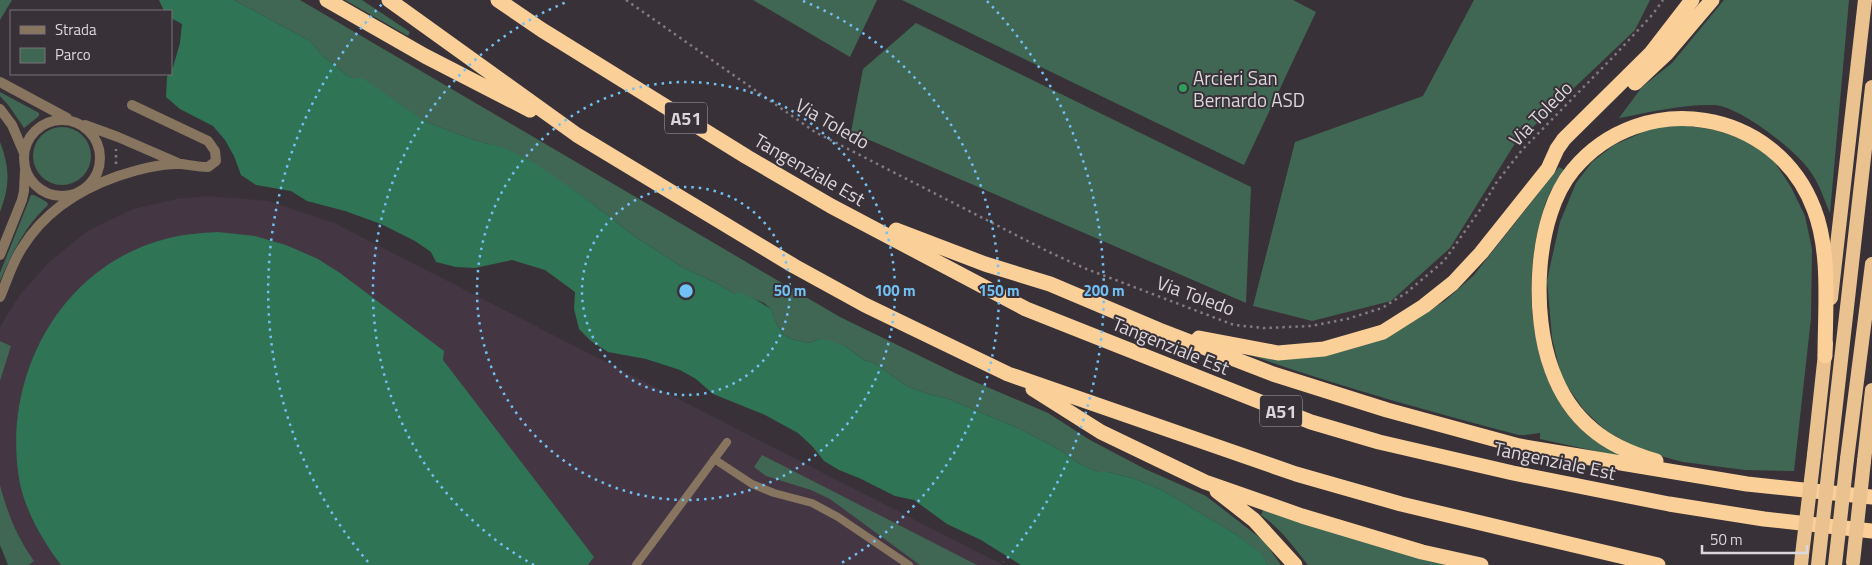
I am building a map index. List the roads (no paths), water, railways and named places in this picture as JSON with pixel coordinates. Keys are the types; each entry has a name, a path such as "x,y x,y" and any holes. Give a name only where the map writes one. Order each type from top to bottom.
{"highway":[{"path":"327,0 425,56 577,135 803,271 864,305 1008,374 1101,432 1206,482 1302,516 1422,552 1481,565"},
{"path":"389,0 577,135"},
{"name":"Tangenziale Est","path":"498,0 542,30 747,157 831,206 1026,308 1311,422 1379,442 1503,471 1649,500 1764,519 1872,532"},
{"path":"1548,169 1564,139 1651,52 1692,0"},
{"path":"1159,330 1278,353 1324,349 1383,332 1424,306 1453,283 1481,253 1548,169 1581,133 1667,53 1712,0"},
{"path":"1849,142 1850,68 1857,0"},
{"path":"1801,565 1865,0"},
{"path":"1818,565 1872,86"},
{"path":"1747,484 1662,463 1619,447 1591,429 1569,404 1558,386 1551,370 1544,340 1540,298 1541,271 1544,240 1552,206 1573,171 1604,142 1621,132 1638,125 1664,119 1698,118 1720,123 1737,129 1769,148 1785,162 1803,185 1815,211 1821,231 1825,276 1825,356"},
{"path":"831,206 985,264 1050,284 1159,330 1273,374 1387,410 1519,446 1747,484 1872,497"},
{"path":"1835,565 1872,264"},
{"path":"1008,374 1296,474 1400,504 1658,565"},
{"path":"1852,565 1872,390"},
{"path":"1206,482 1254,520 1295,565"}],"street":[{"path":"0,82 78,123 118,137 182,164"},
{"path":"0,109 16,133 30,178 45,191 64,196 130,172 182,164 208,167 216,162 215,151 208,141 132,106"},
{"path":"0,254 24,191 28,142 38,128 50,122 59,120 78,123 92,134 98,143 100,153 97,173 90,183 54,210 34,230 21,249 0,297"}],"lane":[{"path":"636,565 727,442"},
{"path":"714,459 752,484 774,494 812,503 832,514 909,565"}],"place":[{"name":"Arcieri San Bernardo ASD","path":"1183,88"}]}
